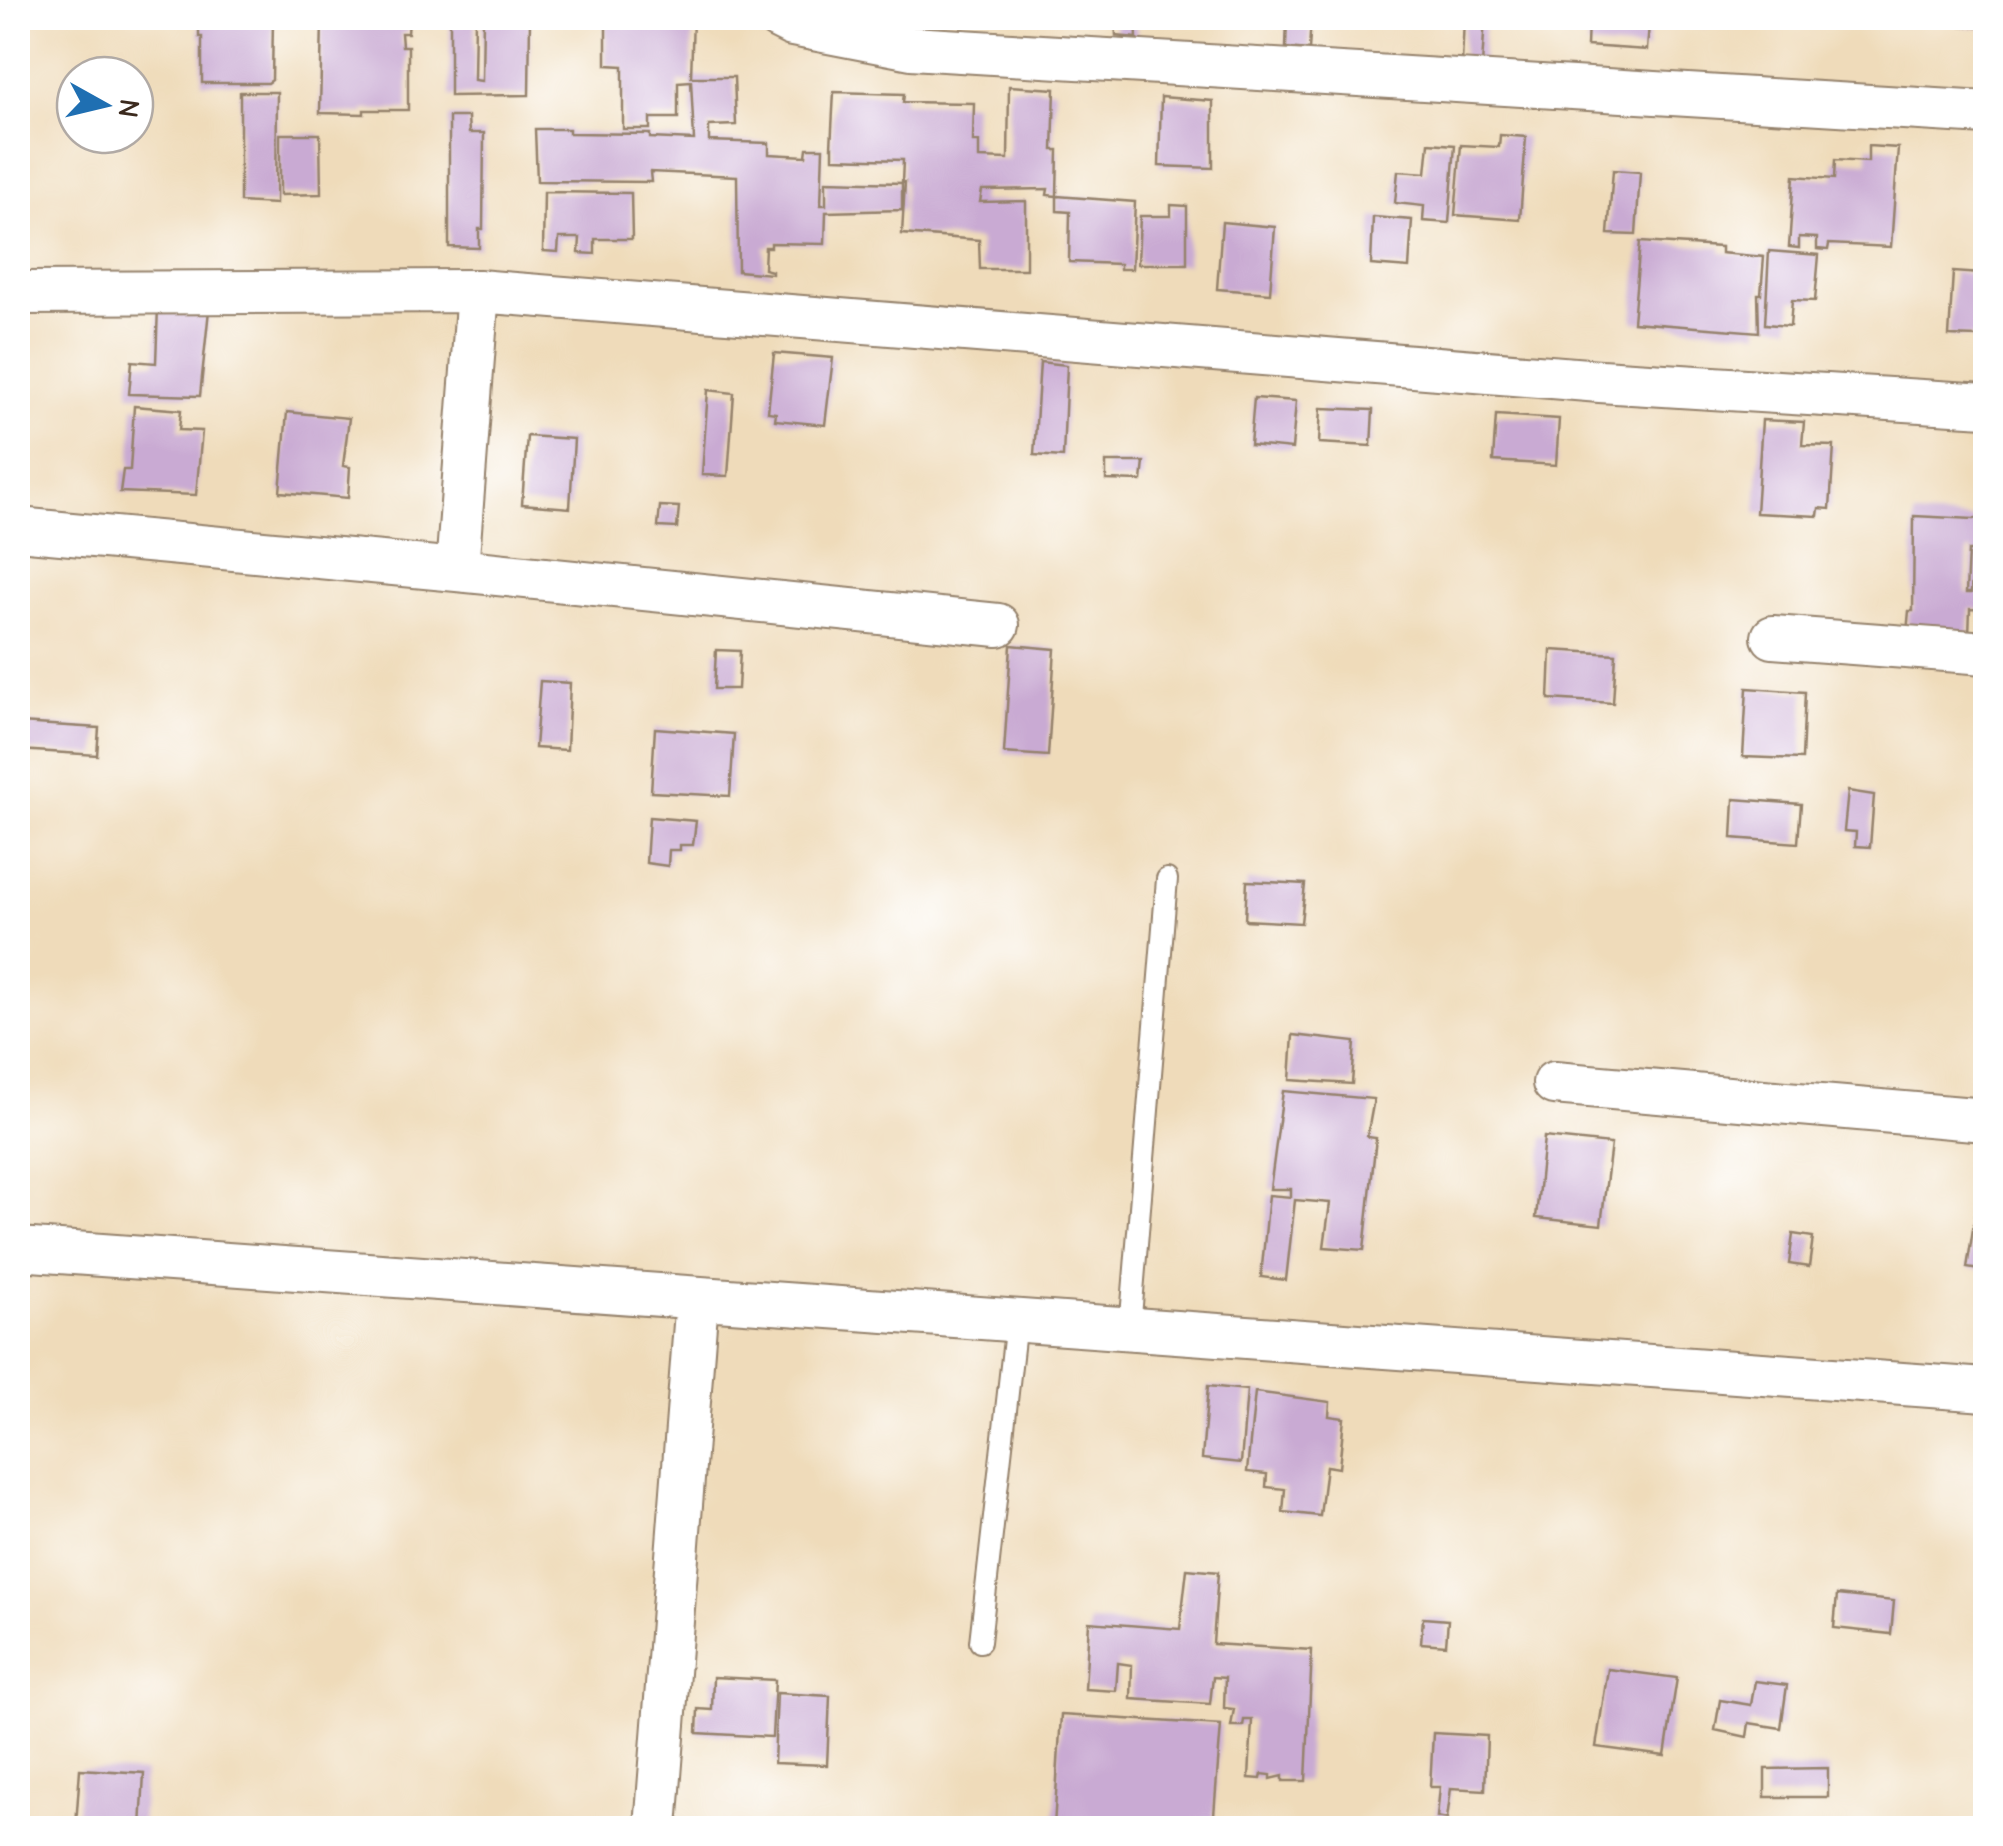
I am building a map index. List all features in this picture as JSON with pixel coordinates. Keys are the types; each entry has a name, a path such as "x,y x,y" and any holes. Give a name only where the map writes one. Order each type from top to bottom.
{"street":[{"path":"778,18 792,25 912,48 1986,113"},
{"path":"457,570 478,290"},
{"path":"18,293 478,290 1600,381 1986,405"},
{"path":"18,530 998,625"},
{"path":"1773,638 1986,653"},
{"path":"1554,1084 1986,1120"},
{"path":"18,1249 1986,1390"},
{"path":"656,1828 697,1298"}],"lane":[{"path":"1130,1329 1167,879"},
{"path":"980,1642 1016,1321"}],"building":[{"path":"199,18 273,18 272,80 202,83"},
{"path":"391,18 409,18 408,33 401,33 402,46 408,46 408,110 320,113 322,19 365,19 365,25 391,25"},
{"path":"450,18 475,18 474,80 482,81 483,18 530,18 529,95 450,96"},
{"path":"606,18 693,18 691,77 734,77 736,125 709,126 709,141 769,143 769,154 806,156 807,148 823,148 821,205 826,205 826,181 902,183 902,210 826,212 825,244 771,243 771,247 765,247 764,269 772,274 738,271 737,176 650,172 651,182 537,181 535,129 694,140 691,81 678,82 678,118 650,118 650,129 623,129 623,66 606,65"},
{"path":"1115,18 1136,18 1137,38 1116,36"},
{"path":"1287,18 1311,18 1309,50 1286,48"},
{"path":"1464,18 1485,18 1482,65 1462,63"},
{"path":"1633,18 1708,18 1707,27 1649,24 1647,50 1587,46 1588,21 1632,24"},
{"path":"1963,18 1986,18 1986,28 1962,26"},
{"path":"1009,86 1055,89 1053,150 1058,150 1057,196 1047,195 1048,189 982,190 980,202 1026,201 1026,269 980,269 979,240 902,234 903,160 833,158 834,92 904,94 903,102 974,103 973,142 979,142 979,158 1008,159"},
{"path":"240,92 277,92 276,204 240,202"},
{"path":"1161,97 1213,101 1213,168 1159,166"},
{"path":"449,117 468,117 469,133 484,133 483,229 479,229 479,248 449,247"},
{"path":"280,134 320,134 321,194 280,195"},
{"path":"1500,135 1526,137 1520,220 1455,215 1461,145 1499,147"},
{"path":"1429,143 1455,145 1449,223 1423,221 1424,206 1395,203 1398,171 1426,173"},
{"path":"1868,146 1898,148 1891,247 1829,244 1828,250 1817,249 1817,238 1799,237 1799,248 1789,247 1794,176 1834,179 1835,160 1868,162"},
{"path":"1613,170 1640,172 1636,235 1608,234"},
{"path":"544,192 631,193 632,239 595,239 595,254 579,253 580,238 559,238 558,252 543,251"},
{"path":"1057,196 1135,202 1132,269 1120,269 1120,264 1069,262 1070,212 1057,211"},
{"path":"1171,205 1187,206 1187,264 1138,264 1140,216 1171,216"},
{"path":"1373,217 1412,220 1409,268 1371,265"},
{"path":"1222,222 1275,227 1270,293 1217,289"},
{"path":"1640,242 1721,247 1721,253 1764,257 1758,294 1759,332 1633,322"},
{"path":"1769,251 1819,255 1815,301 1792,300 1790,326 1765,324"},
{"path":"1953,272 1981,274 1977,337 1949,336"},
{"path":"158,306 209,310 200,396 129,394 132,361 156,363"},
{"path":"774,353 833,358 825,425 775,420 776,413 768,412"},
{"path":"1040,362 1067,365 1063,457 1034,455"},
{"path":"708,390 734,393 728,476 702,475"},
{"path":"1254,398 1296,401 1292,449 1250,445"},
{"path":"134,406 181,410 179,430 202,431 196,495 120,492 123,470 130,470"},
{"path":"1321,408 1373,410 1371,446 1319,443"},
{"path":"287,412 349,418 343,466 350,467 348,498 280,492"},
{"path":"1496,415 1559,419 1556,465 1493,461"},
{"path":"1762,420 1804,422 1802,445 1834,446 1830,509 1819,508 1818,516 1756,513"},
{"path":"527,436 574,439 570,508 522,504"},
{"path":"1106,462 1144,462 1142,481 1106,480"},
{"path":"660,506 679,507 677,528 658,527"},
{"path":"1914,516 1986,516 1986,610 1970,609 1969,635 1907,632 1909,611 1913,611","holes":["1968,551 1973,551 1971,593 1966,593"]},
{"path":"1011,645 1055,649 1048,756 1004,753"},
{"path":"716,650 740,651 738,689 714,689"},
{"path":"1551,650 1616,654 1613,703 1549,699"},
{"path":"540,681 570,683 567,750 535,748"},
{"path":"1747,688 1805,692 1802,759 1743,757"},
{"path":"20,723 99,728 97,755 19,750"},
{"path":"655,728 734,734 730,796 651,792"},
{"path":"1848,791 1874,795 1870,847 1855,846 1856,832 1844,831"},
{"path":"1734,799 1801,804 1798,843 1732,838"},
{"path":"649,817 696,821 693,845 669,850 668,866 646,863"},
{"path":"1247,881 1305,884 1301,923 1245,920"},
{"path":"1293,1035 1355,1042 1352,1084 1290,1080"},
{"path":"1283,1091 1374,1099 1367,1137 1376,1138 1364,1250 1324,1247 1330,1203 1295,1200 1286,1280 1261,1277 1269,1195 1291,1197 1291,1189 1270,1189"},
{"path":"1544,1137 1611,1144 1601,1225 1536,1218"},
{"path":"1986,1164 1986,1271 1967,1268"},
{"path":"1793,1234 1813,1237 1809,1267 1789,1264"},
{"path":"1208,1386 1247,1390 1241,1463 1202,1459"},
{"path":"1255,1392 1330,1402 1329,1416 1344,1418 1339,1468 1326,1466 1320,1516 1283,1512 1285,1489 1266,1487 1267,1474 1247,1472"},
{"path":"1187,1569 1218,1572 1213,1644 1312,1650 1306,1781 1283,1781 1283,1776 1271,1779 1271,1775 1262,1774 1261,1779 1249,1778 1252,1720 1244,1720 1243,1726 1231,1726 1234,1709 1224,1708 1225,1678 1213,1677 1210,1704 1131,1699 1132,1665 1118,1663 1116,1691 1085,1689 1089,1622 1180,1629"},
{"path":"1837,1595 1894,1601 1891,1634 1834,1628"},
{"path":"1423,1618 1448,1620 1446,1645 1421,1643"},
{"path":"1608,1669 1677,1678 1665,1756 1596,1747"},
{"path":"713,1677 775,1680 772,1737 697,1733 698,1709 712,1710"},
{"path":"1755,1681 1787,1685 1781,1728 1749,1723 1747,1737 1715,1730 1720,1700 1751,1705"},
{"path":"777,1693 830,1696 827,1765 774,1763"},
{"path":"1061,1715 1221,1725 1213,1828 1054,1827"},
{"path":"1433,1733 1487,1736 1485,1790 1451,1788 1447,1819 1437,1817 1440,1787 1430,1787"},
{"path":"1828,1768 1828,1797 1765,1797 1765,1769"},
{"path":"80,1769 144,1773 141,1828 76,1825"}]}
